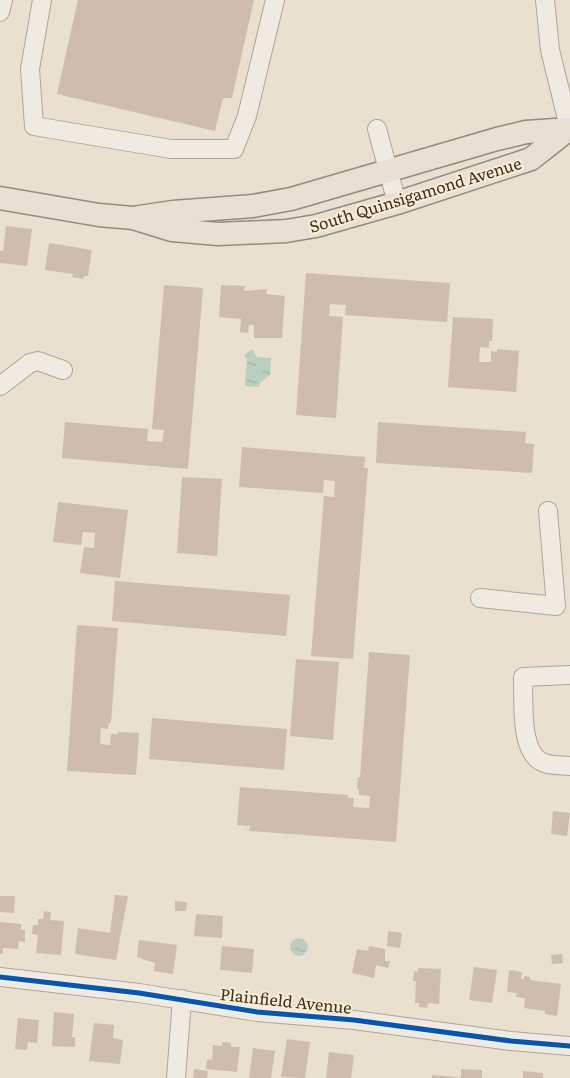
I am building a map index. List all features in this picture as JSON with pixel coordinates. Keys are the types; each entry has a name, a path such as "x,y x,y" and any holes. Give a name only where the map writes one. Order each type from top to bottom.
{"main road":[{"name":"South Quinsigamond Avenue","path":"133,218 174,212 253,206 291,199 526,132 570,130"},
{"name":"South Quinsigamond Avenue","path":"0,198 99,215 133,218 172,230 218,234 261,234 316,226 397,203 531,159 570,130"}],"street":[{"path":"0,12 3,0"},
{"path":"42,0 30,69 34,126 171,149 194,151 234,149 247,116 275,0"},
{"path":"546,0 550,50 570,130"},
{"path":"377,129 397,203"},
{"path":"0,386 30,363 38,361 63,370"},
{"path":"480,598 556,606 548,511"},
{"path":"570,675 523,677 526,742 530,752 544,763 570,766"},
{"name":"Plainfield Avenue","path":"0,977 182,999 257,1012 354,1020 511,1041 570,1046"},
{"path":"176,1078 182,999"}],"water":[{"path":"252,349 257,357 271,358 270,375 260,383 259,387 245,386 247,359 244,355"},
{"path":"295,938 303,938 308,943 306,954 295,956 290,951 290,943"}],"building":[{"path":"78,0 254,0 232,98 223,98 215,131 57,94"},
{"path":"6,226 32,229 27,266 0,263 0,251 3,251"},
{"path":"49,243 92,250 88,276 84,276 83,279 72,277 73,274 45,270"},
{"path":"306,273 450,283 447,322 345,315 346,305 330,304 329,316 343,317 336,418 296,415"},
{"path":"164,285 203,288 188,469 62,458 65,422 148,429 147,441 162,442 164,430 152,429"},
{"path":"221,285 245,286 244,291 267,289 266,294 285,296 282,338 254,338 254,325 249,325 248,333 240,332 241,319 219,317"},
{"path":"453,317 493,319 492,341 489,341 489,348 480,347 479,362 491,362 491,351 497,352 497,349 519,351 516,392 448,387"},
{"path":"378,422 526,432 525,443 534,444 532,473 376,463"},
{"path":"242,447 365,457 364,468 368,468 353,659 311,656 324,496 334,497 335,481 324,480 323,493 239,487"},
{"path":"182,477 222,479 217,556 177,553"},
{"path":"58,502 128,510 120,578 80,573 84,547 94,548 95,533 83,532 81,545 53,542"},
{"path":"115,581 290,595 286,636 112,621"},
{"path":"77,625 118,628 111,723 109,723 108,729 101,728 100,744 110,745 111,734 118,734 118,732 139,733 136,775 67,771"},
{"path":"369,652 410,655 396,842 249,831 250,826 237,825 240,787 348,795 348,798 354,798 353,807 369,808 370,796 359,795 359,790 357,789 358,777 360,777"},
{"path":"296,659 339,662 333,740 290,736"},
{"path":"152,718 287,729 284,770 149,759"},
{"path":"553,811 570,813 567,836 551,834"},
{"path":"115,895 128,896 116,960 75,954 78,928 110,933"},
{"path":"0,896 15,896 14,913 0,912"},
{"path":"175,901 187,902 186,911 175,911"},
{"path":"44,911 51,912 50,920 64,921 61,955 36,953 38,935 32,934 33,925 38,925 38,919 43,919"},
{"path":"196,914 223,916 222,938 194,936"},
{"path":"0,922 21,924 21,930 25,930 25,942 19,941 18,949 3,948 3,954 0,954"},
{"path":"388,931 402,933 400,948 387,946"},
{"path":"139,940 177,945 173,974 154,971 155,963 137,957"},
{"path":"222,946 254,949 252,973 220,970"},
{"path":"369,946 385,949 385,961 390,961 388,968 376,965 374,978 352,973 357,949 368,951"},
{"path":"562,954 563,963 552,964 551,955"},
{"path":"474,967 497,970 492,1003 469,1000"},
{"path":"418,968 441,969 439,1004 428,1003 427,1008 419,1007 419,1003 415,1003 416,981 413,981 414,971 418,972"},
{"path":"509,970 522,972 521,979 524,979 524,976 530,977 530,980 561,984 557,1016 545,1014 545,1011 524,1008 525,998 516,997 517,993 507,992"},
{"path":"54,1012 74,1014 72,1037 75,1037 75,1047 52,1046"},
{"path":"18,1018 39,1020 37,1043 28,1042 27,1050 15,1049"},
{"path":"94,1023 114,1025 113,1038 123,1040 120,1064 89,1061"},
{"path":"287,1039 310,1042 305,1078 281,1077"},
{"path":"222,1042 231,1043 231,1047 240,1047 237,1072 206,1069 207,1059 212,1060 213,1045 222,1046"},
{"path":"253,1048 275,1051 271,1078 249,1078"},
{"path":"329,1052 354,1055 351,1078 326,1078"},
{"path":"194,1069 208,1071 207,1078 193,1078"},
{"path":"461,1069 482,1070 482,1078 461,1078"},
{"path":"523,1071 543,1073 543,1078 523,1078"},
{"path":"432,1075 458,1077 458,1078 432,1078"}],"cycle path":[{"path":"0,977 139,993 257,1012 354,1020 511,1041 570,1046"}]}
